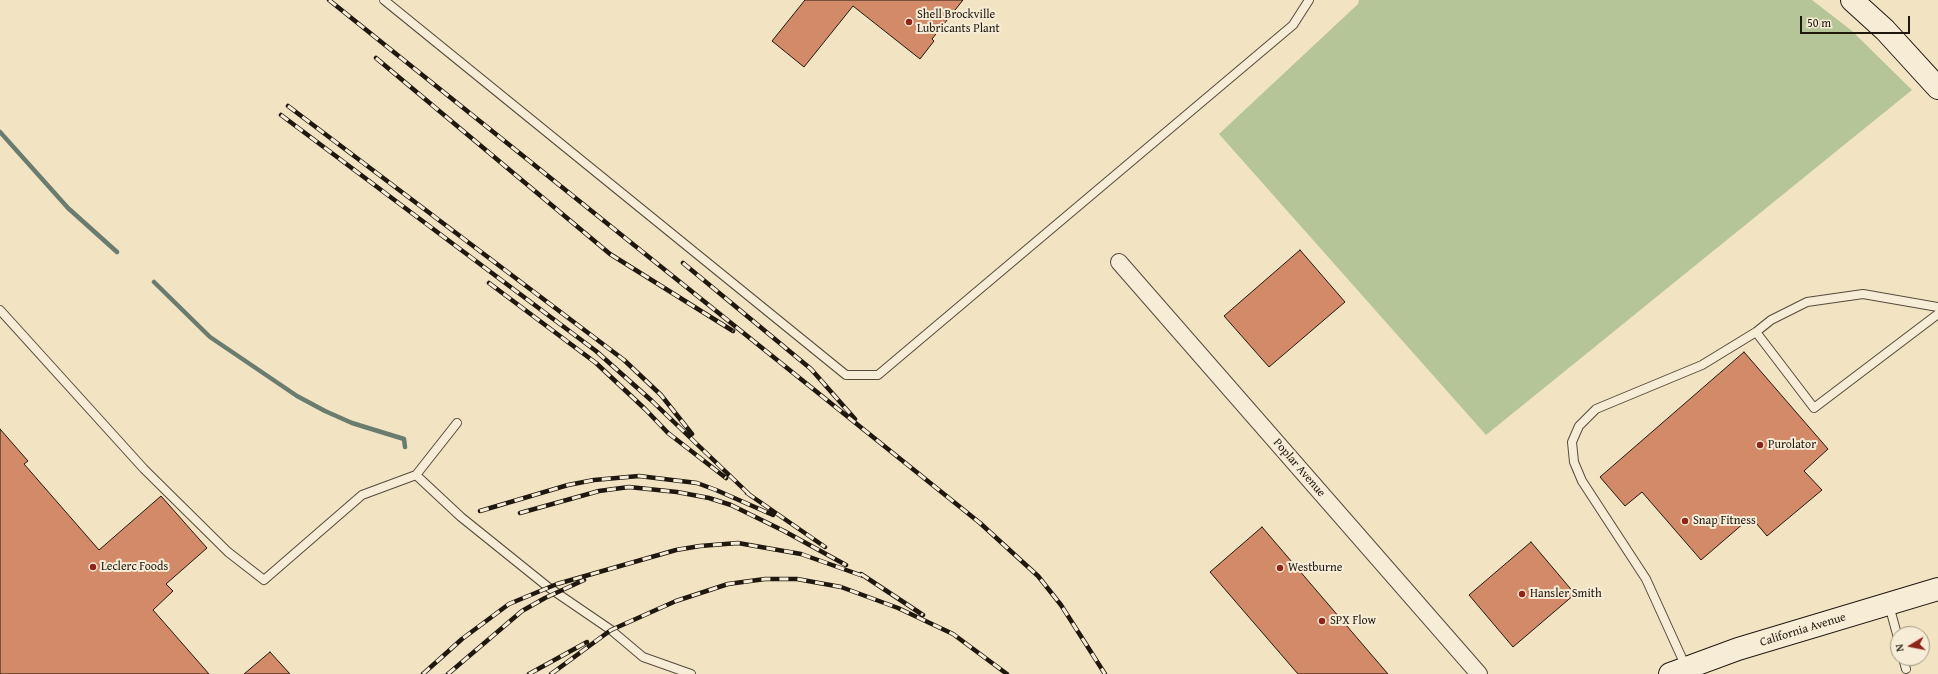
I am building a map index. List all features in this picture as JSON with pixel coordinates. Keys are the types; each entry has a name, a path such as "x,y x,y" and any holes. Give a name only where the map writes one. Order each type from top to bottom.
{"street":[{"path":"1852,0 1885,30 1938,88"},
{"name":"Poplar Avenue","path":"1119,262 1479,674"},
{"name":"California Avenue","path":"1678,671 1738,650 1938,589"}],"lane":[{"path":"384,0 846,375 878,374 1293,25 1309,0"},
{"path":"1678,671 1646,579 1582,481 1574,462 1572,442 1578,426 1596,409 1702,365 1756,332 1771,320 1807,302 1862,294 1938,307"},
{"path":"0,310 144,469 228,552 264,580 362,495 416,475 457,423"},
{"path":"1756,332 1814,408 1938,314"},
{"path":"416,475 461,517 542,582 611,630 642,657 692,674"},
{"path":"1889,604 1895,626"}],"green space":[{"path":"1359,0 1812,0 1851,30 1912,90 1486,435 1219,134 1358,4"}],"building":[{"name":"Shell Brockville Lubricants Plant","path":"805,0 963,0 932,39 934,41 920,59 853,6 804,67 772,41"},
{"path":"1300,250 1345,302 1269,367 1224,316"},
{"path":"1744,352 1828,449 1804,471 1822,490 1767,536 1751,517 1701,560 1642,492 1625,506 1600,477"},
{"name":"Leclerc Foods","path":"0,429 28,461 24,464 99,550 161,496 207,548 166,584 173,591 153,610 209,674 0,674"},
{"path":"1262,527 1388,674 1298,674 1210,572"},
{"name":"Hansler Smith","path":"1531,542 1575,594 1513,647 1469,595"},
{"path":"270,652 290,674 244,674"}],"waterway":[{"path":"0,132 68,208 117,252"},
{"path":"154,282 210,337 297,396 352,423 404,439 405,447"}],"railway":[{"path":"329,0 980,523 1038,576 1061,605 1105,674"},
{"path":"376,58 610,254 733,331"},
{"path":"288,106 624,360 661,395 692,434"},
{"path":"281,115 596,351 652,401 751,496"},
{"path":"683,263 811,369 855,419"},
{"path":"489,283 596,363 668,433 726,478"},
{"path":"480,511 568,485 594,480 639,476 697,483 773,515"},
{"path":"520,513 599,491 629,487 677,492 709,498 731,505 784,531 846,565"},
{"path":"747,493 825,547"},
{"path":"423,674 462,639 509,604 557,584 676,550 700,546 738,543 801,554 866,577"},
{"path":"861,574 923,615"},
{"path":"551,674 611,630 676,601 728,584 765,579 797,579 841,587 898,608 953,634 1007,674"},
{"path":"448,674 522,611 545,598 584,580"},
{"path":"529,674 587,642"}],"place":[{"name":"Shell Brockville Lubricants Plant","path":"909,22"},
{"name":"Purolator","path":"1760,445"},
{"name":"Snap Fitness","path":"1685,521"},
{"name":"Leclerc Foods","path":"93,567"},
{"name":"Westburne","path":"1280,568"},
{"name":"Hansler Smith","path":"1522,594"},
{"name":"SPX Flow","path":"1322,621"}]}
